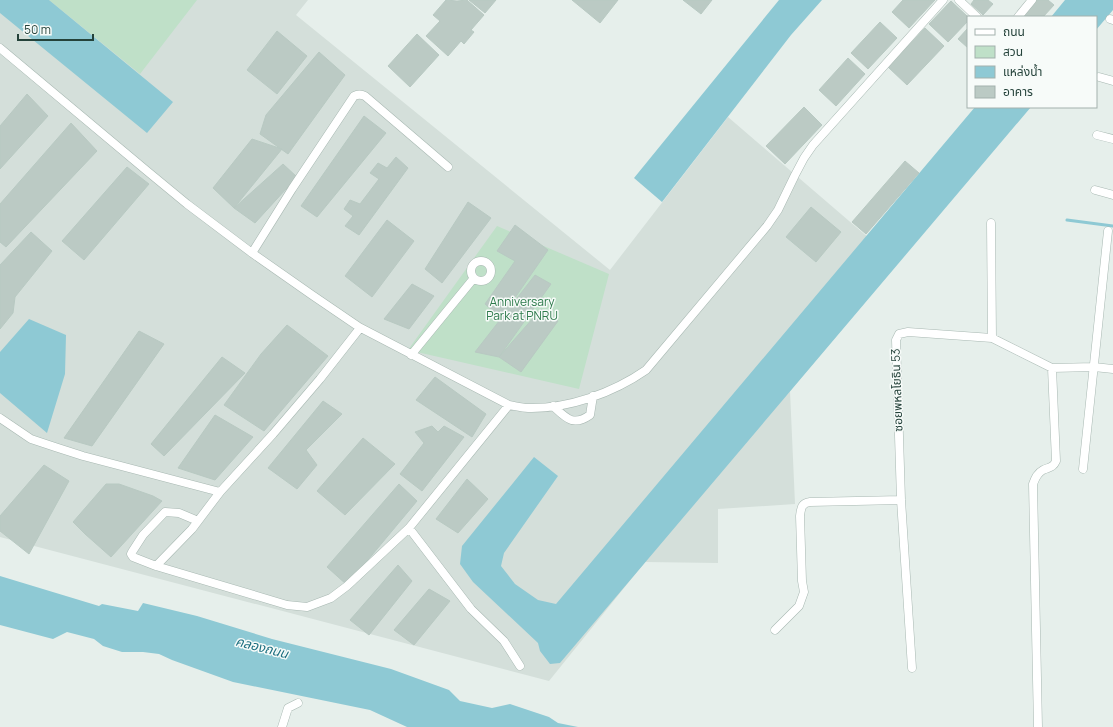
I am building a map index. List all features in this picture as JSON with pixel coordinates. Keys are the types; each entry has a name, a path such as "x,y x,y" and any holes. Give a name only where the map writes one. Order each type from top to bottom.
{"street":[{"path":"0,48 187,204 252,253 360,328 509,405 527,408 553,406 580,401 615,388 632,380 646,370 767,226 778,210 795,174 813,145 943,0"},
{"path":"959,0 976,16"},
{"path":"1019,16 1032,0"},
{"path":"1099,78 1113,81"},
{"path":"252,253 292,189 354,96 357,94 365,96 448,166"},
{"path":"1097,135 1113,139"},
{"path":"1095,190 1113,195"},
{"path":"991,223 992,338"},
{"path":"1083,469 1108,231"},
{"path":"411,355 474,278"},
{"path":"156,566 192,529 220,492 273,434 320,379 360,328"},
{"name":"ซอยพหลโยธิน 53","path":"912,668 900,500 896,340 899,334 908,332 992,338 1052,368 1094,367 1113,369"},
{"path":"1038,727 1033,484 1036,476 1042,470 1054,466 1056,461 1052,368"},
{"path":"553,406 564,417 571,420 584,420 590,415 593,396"},
{"path":"198,521 179,513 165,512 143,535 131,554 133,557 156,566 287,605 307,607 331,598 347,586 409,528 509,405"},
{"path":"0,418 31,439 83,456 220,492"},
{"path":"775,630 798,606 804,592 801,506 805,502 900,500"},
{"path":"409,528 471,609 504,641 520,666"},
{"path":"282,727 288,708 298,703"}],"shaded area":[{"path":"0,0 308,0 296,15 610,270 728,117 898,263 790,391 795,504 718,509 718,563 645,562 549,681 0,537"}],"green space":[{"path":"49,0 197,0 140,74"},
{"name":"Anniversary Park at PNRU","path":"497,226 609,274 579,389 408,350"}],"water":[{"path":"0,0 49,0 173,102 147,133 0,13"},
{"path":"779,0 822,0 791,35 662,202 634,178"},
{"path":"1065,0 1113,0 1113,10 1097,29 1097,16 1052,16"},
{"path":"974,108 1030,108 560,663 550,664 540,651 538,643 473,582 460,564 462,546 534,457 558,476 504,553 501,566 515,584 538,600 556,604"},
{"path":"29,319 66,335 65,374 47,433 0,393 0,352"},
{"name":"คลองถนน","path":"0,576 99,606 102,604 138,611 143,603 197,616 272,639 391,669 449,690 460,701 492,708 510,704 549,717 558,723 578,727 407,727 370,710 233,682 159,654 122,652 103,646 94,639 67,632 53,639 0,625"}],"building":[{"path":"446,0 467,0 484,15 471,30 474,32 464,44 461,41 448,56 426,36 440,21 433,15"},
{"path":"469,0 496,0 485,13"},
{"path":"572,0 618,0 600,23"},
{"path":"683,0 712,0 701,14"},
{"path":"903,0 935,0 909,28 892,12"},
{"path":"974,0 988,0 993,4 983,15 971,4"},
{"path":"1037,0 1048,0 1054,5 1044,16 1023,16"},
{"path":"951,1 967,16 967,22 948,42 929,24"},
{"path":"880,22 897,38 868,69 851,53"},
{"path":"925,28 944,46 907,85 888,67"},
{"path":"967,29 967,47 958,39"},
{"path":"277,31 307,56 277,94 247,70"},
{"path":"417,34 439,55 410,87 388,66"},
{"path":"319,52 345,75 288,154 260,134 266,115"},
{"path":"848,58 865,74 836,106 819,90"},
{"path":"27,94 48,116 0,169 0,126"},
{"path":"804,107 822,125 785,164 766,146"},
{"path":"364,116 386,133 317,217 301,206"},
{"path":"71,123 97,151 6,247 0,242 0,204"},
{"path":"252,139 282,149 234,208 213,188"},
{"path":"396,157 408,168 359,235 345,226 353,216 344,209 350,200 360,204 379,179 370,173 378,163 387,168"},
{"path":"905,161 919,173 866,234 852,222"},
{"path":"283,164 297,177 255,223 234,208"},
{"path":"127,167 149,184 84,260 62,241"},
{"path":"468,202 491,218 442,283 425,269"},
{"path":"811,207 841,232 816,262 786,237"},
{"path":"387,220 414,241 372,297 345,276"},
{"path":"515,225 548,250 501,318 485,304 515,261 497,251"},
{"path":"31,232 52,251 15,297 13,313 0,329 0,265"},
{"path":"535,275 551,284 499,357 475,352"},
{"path":"412,284 434,296 409,329 384,319"},
{"path":"541,309 558,321 521,372 499,357"},
{"path":"287,325 328,356 264,431 224,405 261,354"},
{"path":"139,331 164,344 92,446 64,438"},
{"path":"222,357 245,373 164,456 151,444"},
{"path":"435,377 486,414 472,437 416,400"},
{"path":"323,401 342,414 306,450 317,465 297,489 268,468"},
{"path":"215,415 253,437 215,480 178,468"},
{"path":"432,426 438,432 444,426 464,437 422,491 400,474 424,443 415,432"},
{"path":"363,438 395,464 345,515 317,491"},
{"path":"44,465 69,481 29,554 0,531 0,516"},
{"path":"467,479 488,499 458,533 436,519"},
{"path":"106,484 119,484 153,496 162,501 111,557 73,522"},
{"path":"399,484 417,501 347,585 327,567"},
{"path":"398,565 412,581 369,635 350,620"},
{"path":"429,589 450,601 414,645 394,630"}],"waterway":[{"path":"1067,220 1113,226"}]}
